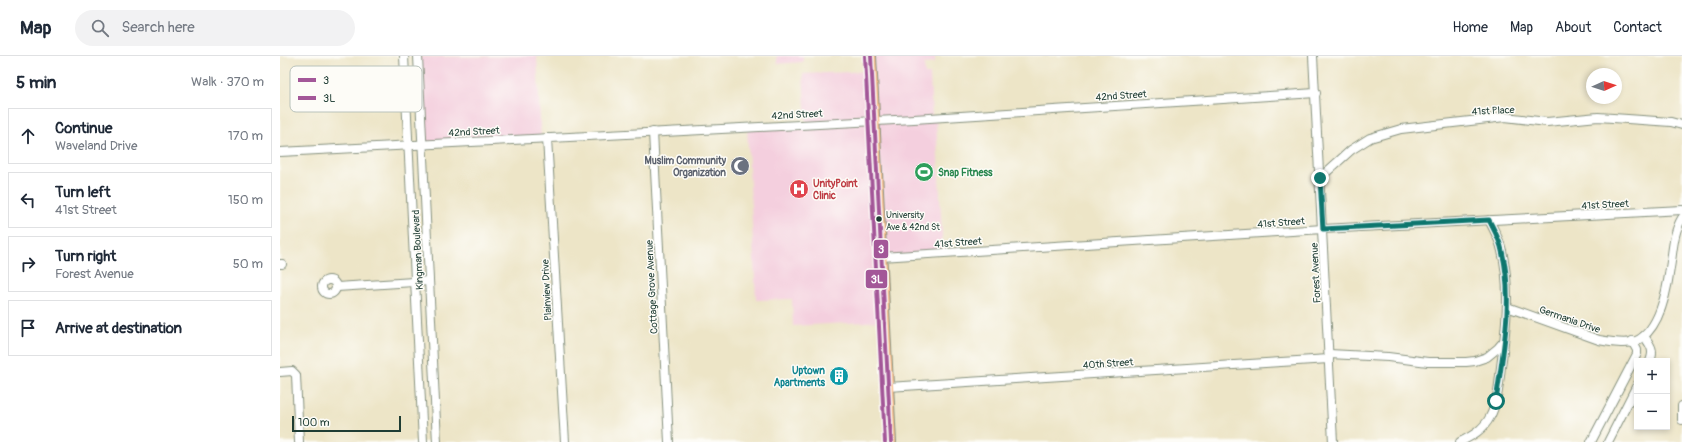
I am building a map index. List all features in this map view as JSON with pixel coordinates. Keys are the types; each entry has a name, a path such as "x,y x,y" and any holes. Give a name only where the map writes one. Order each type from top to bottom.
{"main road":[{"path":"871,56 891,442"}],"street":[{"name":"Kingman Boulevard","path":"404,56 405,66"},
{"name":"Kingman Boulevard","path":"418,56 418,66"},
{"name":"Forest Avenue","path":"1313,56 1333,442"},
{"name":"42nd Street","path":"280,152 874,121 1316,93"},
{"name":"Kingman Boulevard","path":"407,112 423,442"},
{"name":"Kingman Boulevard","path":"421,112 437,442"},
{"name":"41st Place","path":"1320,178 1351,150 1370,138 1401,129 1505,117 1547,122 1598,117 1671,122 1682,125"},
{"name":"Cottage Grove Avenue","path":"653,132 669,442"},
{"name":"Plainview Drive","path":"548,138 565,442"},
{"name":"41st Street","path":"881,257 1323,229 1682,210"},
{"name":"Germania Drive","path":"1507,308 1599,340 1615,343 1632,341 1644,336 1656,322 1660,310 1670,270 1674,240 1678,225 1682,218"},
{"path":"1460,442 1474,435 1490,418 1494,407 1504,340 1507,308 1502,252 1499,241 1489,220"},
{"path":"337,287 429,280"},
{"path":"1644,336 1652,347 1653,353 1651,358"},
{"path":"1329,357 1388,357 1428,362 1466,362 1487,357 1498,348 1504,340"},
{"path":"1591,442 1637,354 1637,350 1632,341"},
{"name":"40th Street","path":"888,387 1329,357"},
{"path":"280,372 292,371 296,374 299,442"},
{"path":"1608,442 1634,391"},
{"path":"1682,406 1682,420"}],"shaded area":[{"path":"537,56 541,138 422,144 421,112 422,112 422,66 418,66 418,57"},
{"path":"777,56 803,56 803,62 777,64"},
{"path":"871,56 935,56 935,63 924,64 925,74 930,74 932,117 936,118 943,253 882,257 885,321 793,326 792,299 756,300 747,127 806,124 803,74 872,71"}],"transit line":[{"name":"3L","path":"865,56 885,442"},
{"name":"3","path":"871,56 891,442"}],"place":[{"name":"Muslim Community Organization","path":"740,166"},
{"name":"Snap Fitness","path":"924,172"},
{"name":"UnityPoint Clinic","path":"799,189"},
{"name":"University Ave & 42nd St","path":"879,219"},
{"name":"Uptown Apartments","path":"839,376"}],"route":[{"path":"1320,178 1323,229 1489,220 1499,241 1506,275 1507,308 1496,401"}]}
